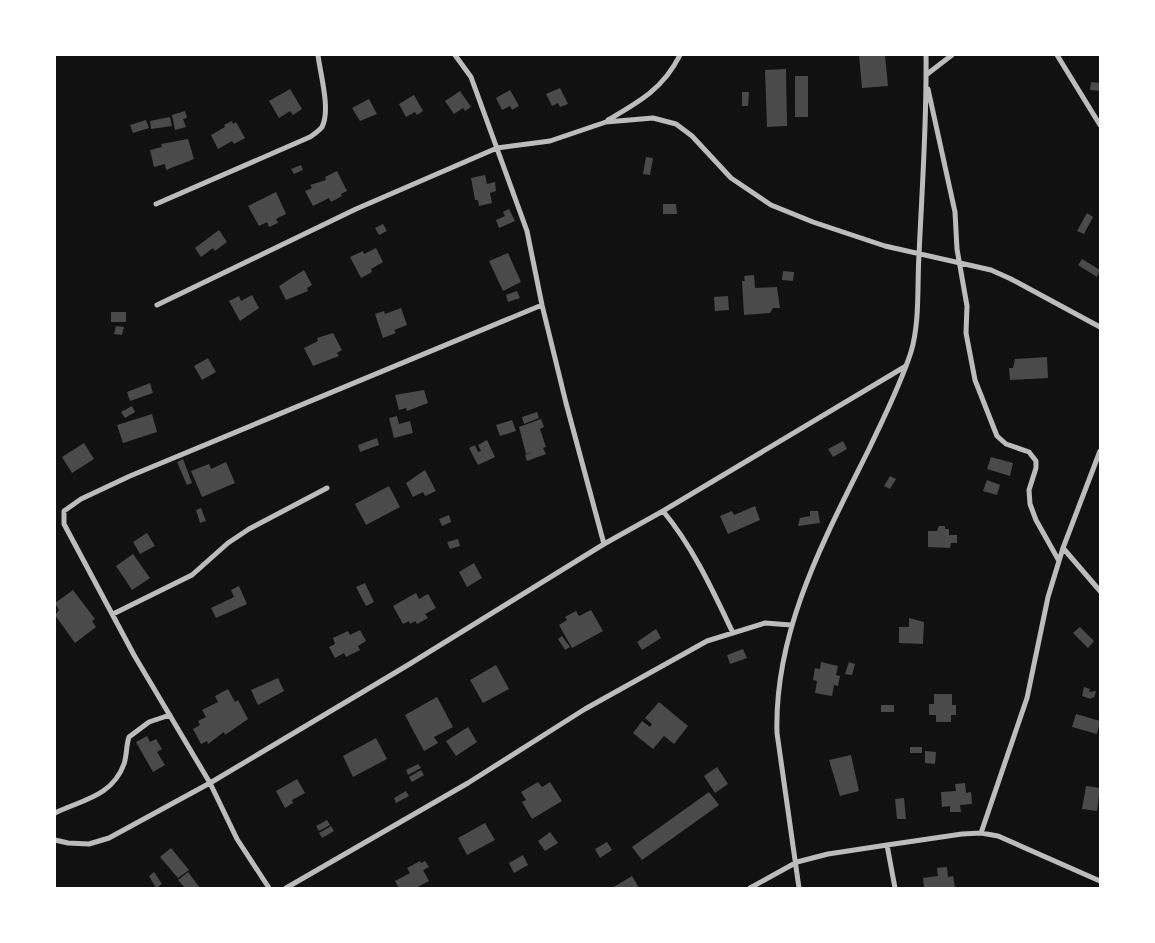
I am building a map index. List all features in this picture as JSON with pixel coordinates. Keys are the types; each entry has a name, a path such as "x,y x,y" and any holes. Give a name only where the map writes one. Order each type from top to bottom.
{"street":[{"path":"156,204 310,137 321,129 325,119 325,107 318,55"},
{"path":"455,55 471,77 527,231 542,305 604,544"},
{"path":"157,305 356,209 497,148 550,141 606,122 652,94 680,55"},
{"path":"799,888 797,862 783,786 777,708 784,655 791,625 835,517 892,400 906,366 913,342 919,254 926,55"},
{"path":"926,75 952,55"},
{"path":"1057,55 1100,125"},
{"path":"926,84 950,183 967,306 966,333 975,380 997,436 1006,444 1029,452 1036,461 1036,468 1029,490 1030,504 1036,520 1059,561"},
{"path":"606,122 653,118 676,124 692,136 732,178 771,205 813,222 885,246 960,262 1012,279 1100,327"},
{"path":"269,888 237,839 210,783 134,655 64,524 64,511 81,499 130,476 542,305"},
{"path":"55,840 89,844 109,838 210,783 408,665 604,544 663,511 906,366"},
{"path":"981,832 1027,698 1048,597 1063,548 1100,451"},
{"path":"113,614 192,574 228,543 249,529 327,488"},
{"path":"663,511 678,530 714,592 733,633"},
{"path":"1063,548 1100,591"},
{"path":"286,888 468,783 585,709 707,641 765,623 791,625"},
{"path":"55,813 81,804 105,789 117,776 124,764 129,737 149,722 170,715"},
{"path":"750,888 797,862 828,854 981,832 998,836 1100,881"},
{"path":"887,845 895,888"}],"building":[{"path":"859,55 885,55 888,86 862,88"},
{"path":"786,69 787,126 767,127 765,70"},
{"path":"795,76 808,76 808,117 795,117"},
{"path":"1091,82 1100,83 1100,91 1090,90"},
{"path":"560,88 568,104 560,107 558,103 552,106 546,94"},
{"path":"290,89 302,109 293,115 290,111 279,118 269,101"},
{"path":"510,90 519,106 512,110 510,106 502,110 496,98"},
{"path":"460,91 471,107 465,111 463,108 454,114 445,101"},
{"path":"742,92 749,92 748,106 742,106"},
{"path":"414,95 423,111 417,115 415,112 406,117 399,104"},
{"path":"369,99 377,114 360,121 352,108"},
{"path":"185,111 187,118 183,119 186,127 175,130 172,115"},
{"path":"170,117 172,126 151,129 150,121"},
{"path":"146,120 149,128 133,133 130,125"},
{"path":"232,121 233,124 236,122 245,138 234,144 232,141 218,149 211,135"},
{"path":"188,139 194,159 166,170 165,164 154,167 150,150 162,147 161,144"},
{"path":"646,157 653,158 650,175 643,174"},
{"path":"301,165 303,170 294,174 291,169"},
{"path":"337,171 347,191 331,202 329,198 313,206 305,191 312,188 310,185 326,180 325,177"},
{"path":"485,175 487,184 495,182 496,191 490,193 492,203 479,206 478,200 475,200 471,178"},
{"path":"276,192 286,214 276,219 278,223 269,227 267,222 259,226 248,206"},
{"path":"663,204 676,204 677,214 663,214"},
{"path":"509,209 515,221 499,228 496,220 505,216 503,212"},
{"path":"1087,213 1093,217 1084,234 1077,231"},
{"path":"383,224 387,231 379,235 375,228"},
{"path":"219,230 227,242 215,251 213,248 201,257 195,248"},
{"path":"376,248 383,262 371,269 372,272 361,278 350,257 363,251 364,254"},
{"path":"508,253 521,282 503,291 489,261"},
{"path":"1082,259 1100,270 1097,277 1078,265"},
{"path":"304,270 312,285 307,288 308,291 286,300 279,286"},
{"path":"783,271 794,272 793,281 782,280"},
{"path":"754,275 755,288 777,287 780,308 773,308 770,313 744,315 742,281 745,281 744,276"},
{"path":"517,291 520,298 508,302 506,295"},
{"path":"252,295 259,308 240,321 229,301 239,296 241,301"},
{"path":"728,296 729,310 715,311 714,297"},
{"path":"401,308 407,325 394,330 396,333 383,338 375,314 384,311 385,314"},
{"path":"111,312 126,312 126,322 111,322"},
{"path":"116,326 124,327 122,335 114,334"},
{"path":"333,333 342,350 337,353 339,356 313,366 304,348 318,341 317,338"},
{"path":"1047,357 1048,378 1010,380 1009,368 1013,368 1015,359"},
{"path":"208,358 216,372 202,380 194,366"},
{"path":"150,383 153,393 130,401 127,392"},
{"path":"424,390 428,403 407,411 406,408 399,410 395,395"},
{"path":"132,406 135,412 125,418 121,412"},
{"path":"537,412 539,418 524,424 522,417"},
{"path":"152,414 157,432 123,443 117,425"},
{"path":"397,416 399,424 410,421 413,433 394,438 389,418"},
{"path":"541,419 544,427 540,429 546,447 543,448 546,454 527,461 525,455 532,452 526,454 519,427"},
{"path":"512,420 516,431 500,436 496,425"},
{"path":"377,438 379,445 360,452 358,445"},
{"path":"487,440 495,457 478,465 469,448 475,445 478,452 481,451 478,445"},
{"path":"843,441 847,449 833,457 828,449"},
{"path":"84,443 94,459 72,473 62,457"},
{"path":"991,457 1013,463 1010,476 987,469"},
{"path":"183,459 192,483 187,485 177,462"},
{"path":"226,462 235,483 202,497 191,471 209,464 211,469"},
{"path":"425,470 436,491 425,496 423,492 413,497 406,483"},
{"path":"890,476 896,479 890,489 884,486"},
{"path":"987,480 1000,485 997,495 983,491"},
{"path":"389,486 400,507 366,525 355,504"},
{"path":"755,506 760,520 728,534 720,516 732,511 734,515"},
{"path":"201,508 206,521 200,523 196,510"},
{"path":"810,511 818,511 820,523 798,526 800,518 810,516"},
{"path":"449,515 451,522 442,526 439,519"},
{"path":"939,526 945,526 945,529 949,529 949,535 957,535 957,543 951,543 950,548 928,547 928,531 937,531"},
{"path":"147,533 155,546 140,554 133,542"},
{"path":"458,539 460,546 450,549 447,542"},
{"path":"133,554 150,578 132,590 116,566"},
{"path":"474,563 482,578 467,587 459,572"},
{"path":"365,583 374,602 366,606 356,587"},
{"path":"239,586 247,604 216,618 211,608 234,597 231,590"},
{"path":"73,590 95,619 92,621 96,627 75,643 55,615 59,610 55,603"},
{"path":"416,593 419,599 428,594 436,608 425,614 428,618 417,624 415,621 410,624 409,621 403,624 393,606"},
{"path":"591,610 603,631 572,648 559,625 567,620 565,617 576,611 579,616"},
{"path":"909,618 924,622 923,644 899,643 899,627 909,627"},
{"path":"1080,627 1094,641 1088,648 1073,633"},
{"path":"656,629 661,638 642,650 637,642"},
{"path":"360,630 366,641 358,646 360,650 346,657 344,653 335,658 329,647 335,644 333,638 348,631 350,635"},
{"path":"562,636 570,647 565,650 558,639"},
{"path":"743,649 747,658 730,664 727,655"},
{"path":"821,662 838,666 836,675 840,676 838,686 834,685 832,696 815,693 817,681 813,680 815,668 820,669"},
{"path":"849,662 855,664 852,675 845,674"},
{"path":"496,665 509,689 483,703 470,680"},
{"path":"278,678 284,691 258,705 251,690"},
{"path":"1084,687 1090,689 1089,692 1096,691 1094,698 1082,696"},
{"path":"228,689 235,702 238,700 248,719 225,735 224,732 208,744 207,741 201,744 193,729 200,725 198,721 206,717 202,710 218,702 215,696"},
{"path":"934,694 952,694 952,705 956,705 956,715 951,715 951,722 936,722 936,715 929,715 929,704 934,704"},
{"path":"437,697 453,727 434,737 438,743 424,751 405,715"},
{"path":"659,702 688,726 674,744 664,736 653,749 633,733 642,721 650,727 652,724 645,718"},
{"path":"881,705 894,705 894,712 881,712"},
{"path":"1076,714 1100,721 1097,734 1072,727"},
{"path":"468,727 477,742 456,756 446,741"},
{"path":"147,736 150,742 156,739 162,749 157,752 165,765 153,772 136,742"},
{"path":"376,738 387,759 353,777 343,756"},
{"path":"910,747 922,747 922,753 910,753"},
{"path":"925,751 936,752 935,764 925,763"},
{"path":"851,755 859,791 840,796 829,760"},
{"path":"418,764 421,768 408,775 406,770"},
{"path":"717,767 728,784 715,793 704,776"},
{"path":"421,770 424,775 412,782 409,777"},
{"path":"297,779 305,793 292,800 293,803 285,808 276,791"},
{"path":"538,782 542,787 550,782 562,801 532,819 522,802 526,800 521,792"},
{"path":"965,783 966,793 971,792 972,804 960,805 961,812 950,812 950,806 942,807 941,792 956,791 955,784"},
{"path":"1086,786 1100,788 1097,811 1082,809"},
{"path":"406,791 409,796 396,803 394,798"},
{"path":"709,792 719,805 642,860 632,847"},
{"path":"904,798 906,819 897,819 895,799"},
{"path":"327,820 330,825 319,831 316,826"},
{"path":"485,823 495,840 467,855 458,838"},
{"path":"331,826 334,831 322,838 319,833"},
{"path":"550,832 558,843 545,851 538,841"},
{"path":"607,842 612,850 600,858 595,849"},
{"path":"171,848 189,870 178,878 160,857"},
{"path":"523,855 528,865 514,873 509,863"},
{"path":"420,861 421,863 425,861 429,867 423,870 429,881 416,888 399,888 395,881 410,873 407,868"},
{"path":"947,867 948,877 953,876 955,887 924,888 923,878 938,876 937,868"},
{"path":"154,872 162,884 156,888 149,876"},
{"path":"188,872 200,888 185,888 178,880"},
{"path":"632,876 639,888 612,888"}]}
